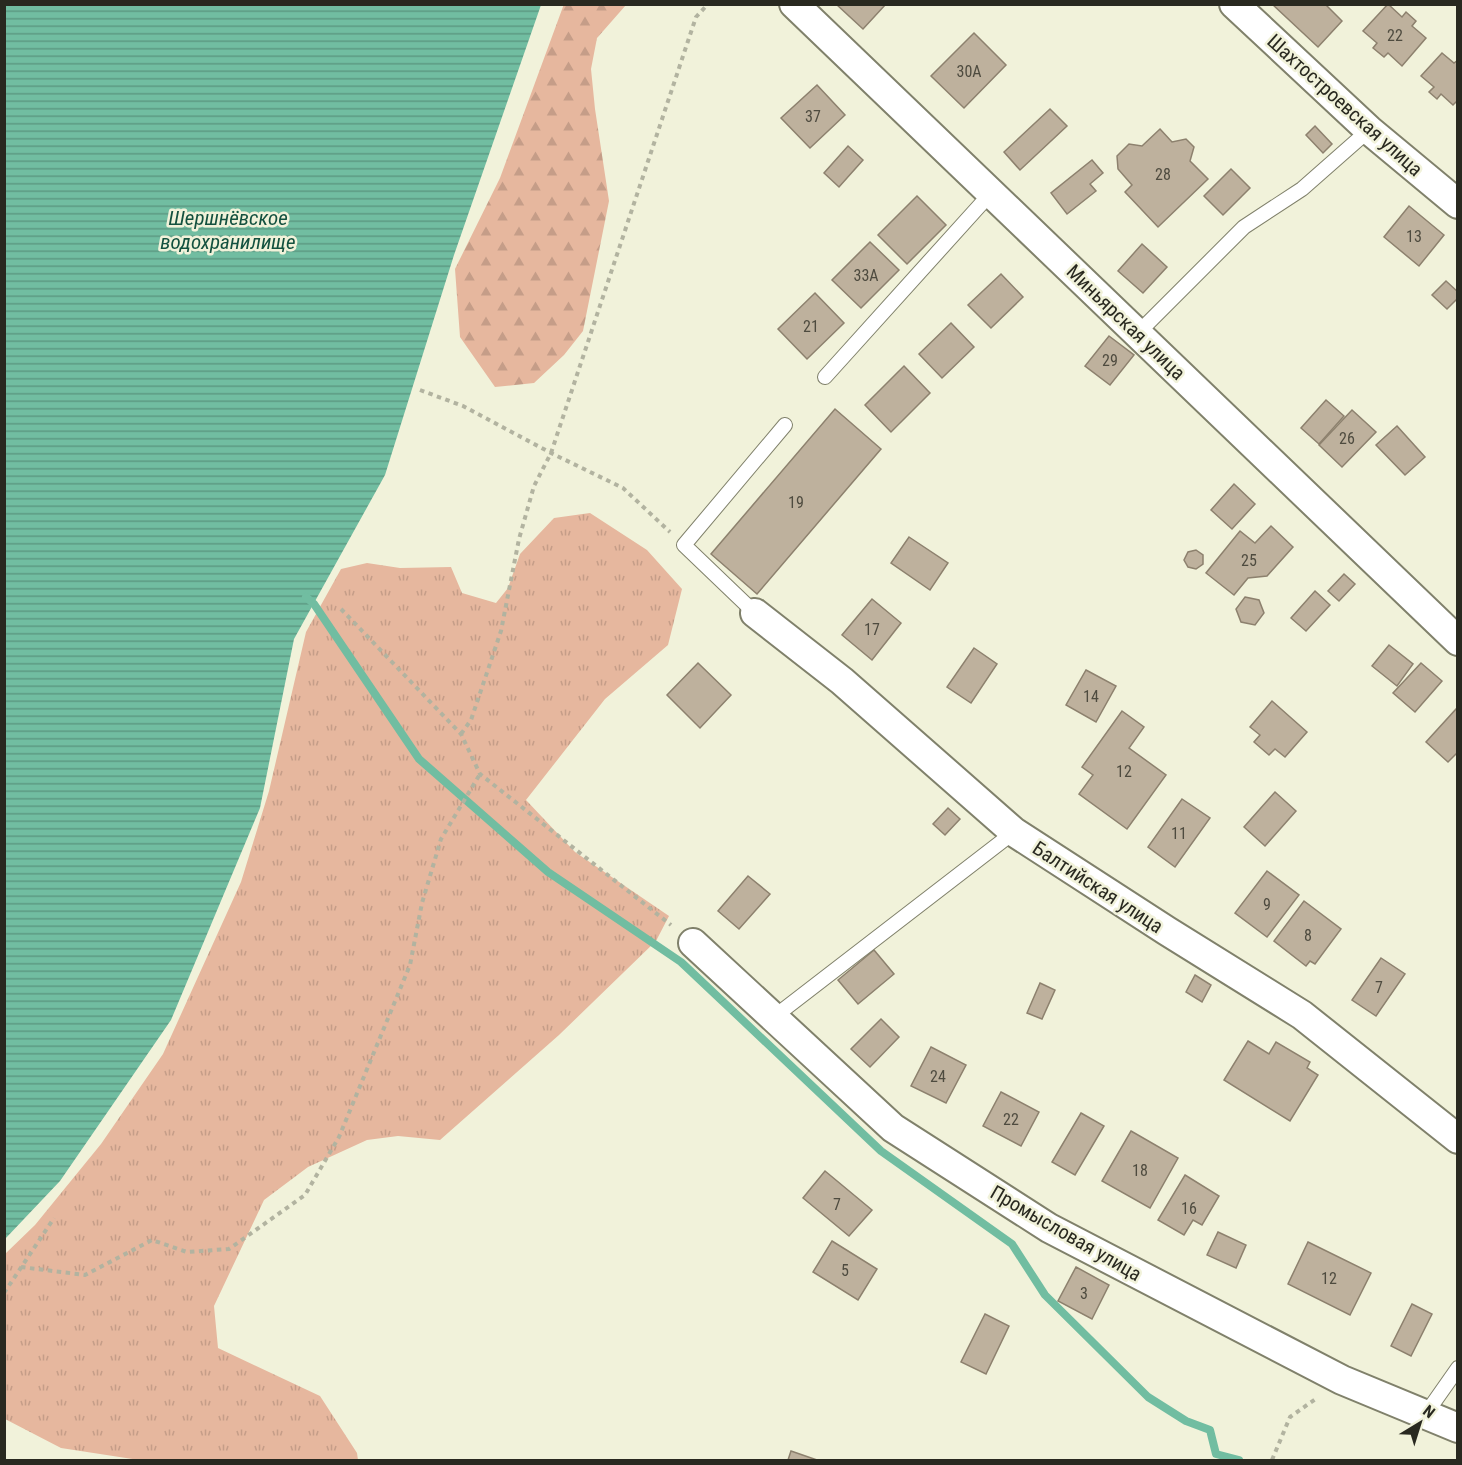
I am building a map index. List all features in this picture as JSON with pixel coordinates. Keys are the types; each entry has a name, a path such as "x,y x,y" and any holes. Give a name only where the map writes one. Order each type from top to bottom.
{"street":[{"name":"Миньярская улица","path":"794,4 1458,641"},
{"name":"Шахтостроевская улица","path":"1234,4 1369,130 1458,204"},
{"name":"Балтийская улица","path":"755,613 842,681 1014,832 1302,1015 1458,1139"},
{"name":"Промысловая улица","path":"693,943 893,1128 1049,1228 1342,1380 1458,1428"}],"lane":[{"path":"1138,333 1244,226 1302,189 1369,130"},
{"path":"825,377 991,193"},
{"path":"755,613 684,545 784,425"},
{"path":"774,1017 1014,832"},
{"path":"1425,1415 1458,1368"}],"path":[{"path":"461,734 471,720 501,631 522,528 534,486 551,453 696,17 708,4"},
{"path":"420,390 463,406 623,488 684,545"},
{"path":"341,609 461,734 480,774 693,943"},
{"path":"21,1267 85,1275 152,1240 187,1251 229,1249 305,1195 339,1137 410,966 422,903 441,838 480,774"},
{"path":"4,1293 54,1218"},
{"path":"1272,1461 1290,1417 1342,1380"}],"green space":[{"path":"564,4 626,5 597,38 591,69 609,201 583,331 564,355 534,383 495,387 460,337 455,269 500,178"},
{"path":"590,513 647,550 682,589 668,645 605,699 526,800 575,852 669,916 656,941 559,1035 440,1140 398,1136 367,1140 308,1167 264,1200 214,1306 218,1348 320,1396 357,1453 358,1460 139,1460 61,1448 5,1419 5,1254 35,1225 101,1144 163,1054 241,882 269,791 306,632 341,569 367,563 400,568 451,567 462,593 496,603 508,588 520,554 554,518"}],"water":[{"name":"Шершнёвское водохранилище","path":"5,4 541,5 454,255 385,475 294,639 260,808 171,1020 60,1181 5,1239"}],"building":[{"path":"836,4 886,4 863,29"},
{"path":"1272,4 1325,4 1342,21 1318,47"},
{"path":"1388,4 1402,17 1406,12 1416,21 1412,26 1426,38 1402,66 1388,53 1384,57 1373,48 1377,43 1363,31"},
{"path":"974,33 1006,65 964,108 931,76"},
{"path":"1442,53 1454,63 1458,60 1458,100 1453,105 1441,94 1437,99 1429,92 1434,87 1421,76"},
{"path":"817,85 845,115 810,148 781,118"},
{"path":"1050,109 1067,126 1020,170 1004,152"},
{"path":"1315,126 1332,144 1323,153 1306,135"},
{"path":"1160,129 1172,142 1186,139 1194,147 1190,161 1208,179 1158,227 1125,192 1132,185 1118,169 1117,156 1129,144 1142,146"},
{"path":"848,146 863,160 839,187 824,173"},
{"path":"1092,160 1103,173 1090,184 1096,191 1067,214 1051,193"},
{"path":"1231,169 1250,188 1223,215 1204,196"},
{"path":"917,196 946,225 907,264 878,235"},
{"path":"1409,206 1444,235 1419,266 1384,237"},
{"path":"870,242 899,270 861,308 832,280"},
{"path":"1142,244 1167,267 1143,293 1118,271"},
{"path":"1001,274 1023,297 991,328 968,305"},
{"path":"1446,281 1458,292 1458,298 1447,309 1432,295"},
{"path":"815,293 844,323 807,359 778,329"},
{"path":"951,323 974,347 942,378 919,354"},
{"path":"1109,336 1134,355 1110,385 1085,366"},
{"path":"904,366 930,393 891,432 865,405"},
{"path":"1326,400 1344,416 1319,444 1301,428"},
{"path":"835,409 881,449 757,594 711,554"},
{"path":"1352,410 1376,432 1342,467 1319,445"},
{"path":"1397,426 1425,457 1405,475 1376,445"},
{"path":"1234,484 1255,504 1232,529 1211,510"},
{"path":"1271,526 1293,547 1267,576 1248,578 1234,595 1206,573 1240,531 1255,543"},
{"path":"909,537 948,563 930,590 891,563"},
{"path":"1196,550 1203,555 1203,564 1196,569 1188,567 1184,560 1188,552"},
{"path":"1344,574 1355,584 1339,601 1328,591"},
{"path":"1315,591 1330,605 1306,631 1291,618"},
{"path":"1245,597 1259,600 1264,613 1255,625 1241,622 1236,609"},
{"path":"872,599 901,623 872,660 842,635"},
{"path":"1389,645 1413,664 1397,686 1372,666"},
{"path":"974,648 997,664 971,703 947,687"},
{"path":"698,663 731,695 700,728 667,695"},
{"path":"1421,663 1442,681 1415,712 1393,693"},
{"path":"1086,670 1116,686 1096,722 1066,705"},
{"path":"1272,701 1307,732 1285,757 1275,749 1269,755 1254,742 1260,735 1250,727"},
{"path":"1457,708 1458,752 1448,762 1426,742"},
{"path":"1122,711 1144,727 1129,748 1166,775 1127,829 1079,794 1093,775 1082,767"},
{"path":"1275,792 1296,811 1265,846 1244,827"},
{"path":"1182,799 1210,818 1175,867 1148,847"},
{"path":"948,808 960,819 945,835 933,824"},
{"path":"1267,871 1299,895 1267,937 1235,913"},
{"path":"748,876 770,894 739,929 718,911"},
{"path":"1304,901 1341,929 1315,964 1310,961 1306,966 1274,941"},
{"path":"874,950 894,974 858,1004 838,980"},
{"path":"1381,958 1405,974 1376,1016 1352,1000"},
{"path":"1195,975 1211,985 1202,1002 1186,992"},
{"path":"1040,983 1055,990 1042,1019 1027,1013"},
{"path":"881,1019 899,1037 870,1067 851,1049"},
{"path":"1248,1041 1269,1054 1276,1042 1310,1062 1307,1068 1318,1075 1290,1121 1224,1080"},
{"path":"931,1047 966,1065 946,1103 911,1086"},
{"path":"1001,1092 1039,1112 1021,1146 983,1126"},
{"path":"1081,1113 1104,1126 1075,1175 1052,1162"},
{"path":"1131,1131 1178,1158 1150,1208 1102,1181"},
{"path":"825,1171 872,1210 849,1236 803,1198"},
{"path":"1185,1175 1219,1196 1202,1225 1193,1220 1184,1235 1158,1220"},
{"path":"1218,1232 1246,1245 1236,1268 1207,1255"},
{"path":"832,1241 877,1269 858,1300 813,1272"},
{"path":"1308,1242 1371,1273 1350,1315 1288,1284"},
{"path":"1076,1267 1109,1285 1092,1319 1058,1301"},
{"path":"1412,1304 1432,1314 1411,1356 1391,1346"},
{"path":"985,1314 1009,1326 986,1374 961,1362"},
{"path":"791,1451 817,1460 788,1460"}],"waterway":[{"path":"306,597 314,604 419,759 548,872 681,962 881,1151 1012,1244 1045,1295 1148,1397 1186,1421 1210,1430 1216,1454 1239,1460"}]}
